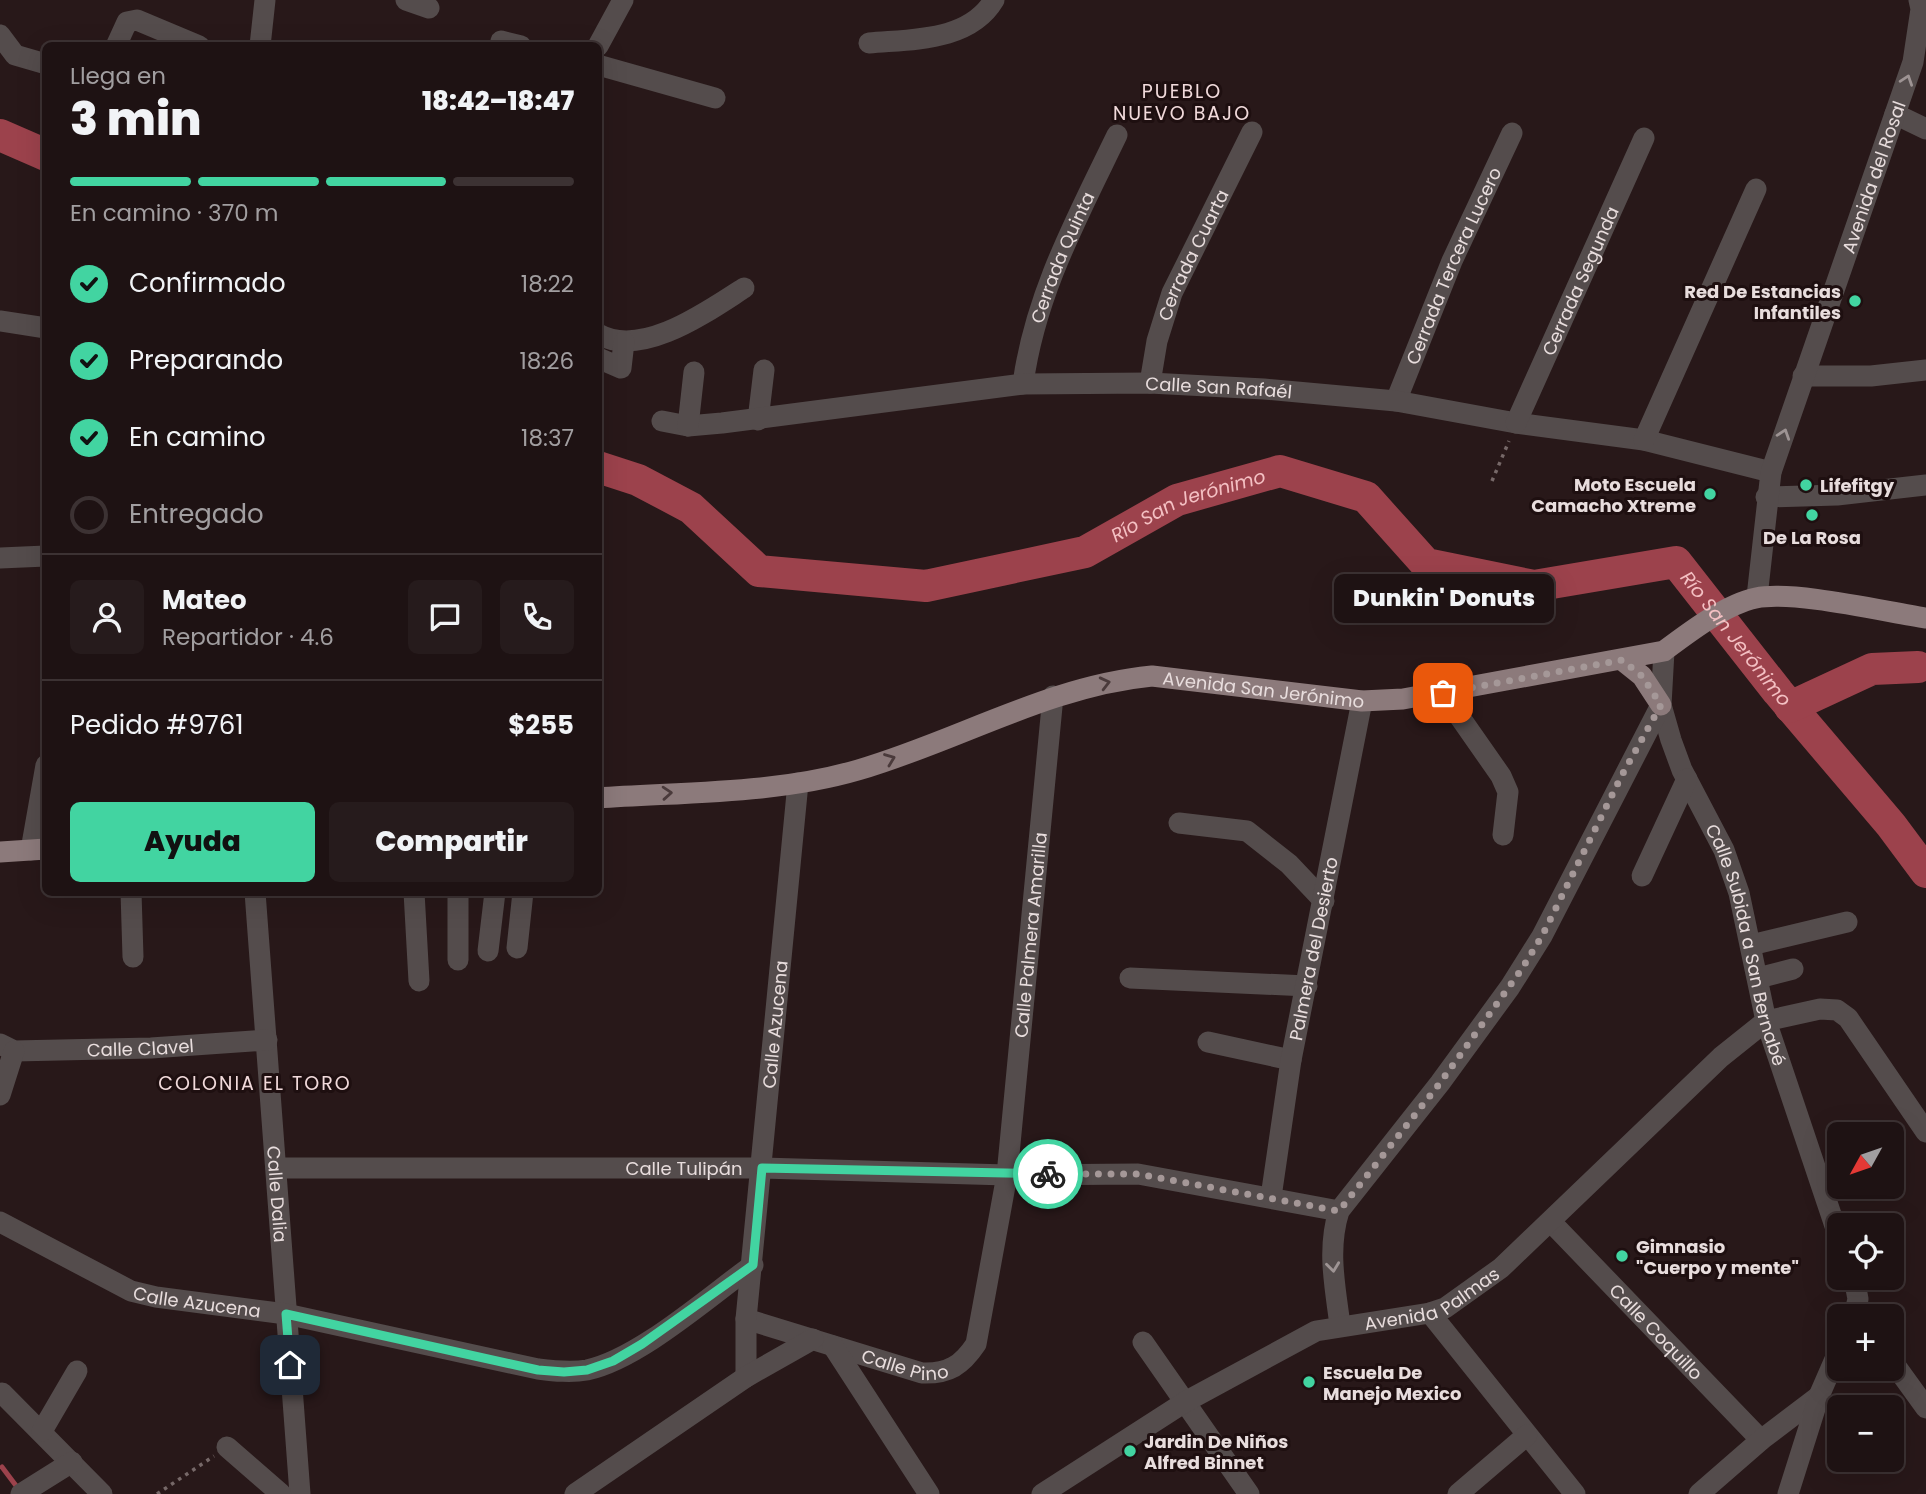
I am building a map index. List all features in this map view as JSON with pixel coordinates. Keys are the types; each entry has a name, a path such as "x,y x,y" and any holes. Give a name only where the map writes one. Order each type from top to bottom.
{"main road":[{"name":"Avenida San Jerónimo","path":"602,798 799,783 878,763 1053,696 1122,679 1153,676 1363,701 1443,693 1664,651 1692,630 1748,601 1801,598 1926,618"},
{"path":"1622,660 1642,676 1661,705"},
{"path":"0,852 38,850"}],"street":[{"path":"260,42 265,0"},
{"path":"405,0 429,8"},
{"path":"600,42 623,0"},
{"path":"869,43 953,32 975,19 994,0"},
{"name":"Avenida del Rosal","path":"1748,601 1771,472 1913,62 1922,9 1919,0"},
{"path":"117,42 121,29 127,22 137,20 189,42"},
{"path":"0,35 15,55 42,63"},
{"path":"602,66 715,98"},
{"path":"1895,114 1926,129"},
{"name":"Cerrada Cuarta","path":"1150,383 1157,341 1172,293 1252,132"},
{"name":"Cerrada Tercera Lucero","path":"1396,401 1452,261 1512,132"},
{"name":"Cerrada Quinta","path":"1023,384 1028,348 1057,260 1117,135"},
{"name":"Cerrada Segunda","path":"1516,423 1644,138"},
{"path":"1644,440 1756,189"},
{"path":"602,335 624,342 647,338 694,320 744,288"},
{"path":"0,321 42,327"},
{"path":"602,360 621,368 624,342"},
{"path":"758,420 764,370"},
{"path":"1803,376 1871,376 1926,370"},
{"path":"688,426 694,372"},
{"name":"Calle San Rafaél","path":"662,421 688,426 758,420 1023,384 1150,383 1264,389 1396,401 1516,423 1644,440 1771,472"},
{"path":"1766,497 1837,495 1926,485"},
{"path":"0,558 42,556"},
{"name":"Calle Subida a San Bernabé","path":"1664,651 1661,705 1677,758 1724,850 1739,894 1766,1021 1831,1213"},
{"path":"1443,693 1501,776 1508,792 1503,835"},
{"name":"Calle Palmera Amarilla","path":"1007,1175 1053,696"},
{"name":"Palmera del Desierto","path":"1271,1197 1291,1059 1363,701"},
{"path":"1340,1325 1332,1256 1332,1231 1339,1211 1440,1083 1510,987 1542,936 1622,775 1661,705"},
{"path":"1642,876 1686,779"},
{"name":"Calle Azucena","path":"746,1377 746,1318 799,783"},
{"path":"38,850 42,808"},
{"path":"1179,823 1247,831 1271,847 1324,901"},
{"path":"131,896 133,957"},
{"name":"Calle Dalia","path":"255,896 300,1494"},
{"path":"414,896 419,981"},
{"path":"458,896 458,960"},
{"path":"488,951 495,896"},
{"path":"517,948 523,896"},
{"path":"1751,945 1847,922"},
{"path":"1758,978 1793,969"},
{"path":"1130,978 1307,986"},
{"path":"1766,1021 1812,1009 1837,1010 1848,1018 1926,1132"},
{"name":"Avenida Palmas","path":"1042,1494 1185,1402 1316,1331 1340,1325 1430,1313 1445,1308 1491,1276 1551,1222 1721,1056 1766,1021"},
{"name":"Calle Clavel","path":"7,1048 151,1048 267,1040"},
{"path":"1208,1042 1291,1059"},
{"path":"0,1095 7,1048"},
{"name":"Calle Tulipán","path":"276,1168 762,1168 1007,1175 1138,1174 1339,1211"},
{"name":"Calle Pino","path":"746,1318 922,1373 939,1374 964,1362 976,1344 1007,1175"},
{"name":"Calle Azucena","path":"0,1222 131,1291 156,1297 286,1314 538,1370 564,1372 587,1370 613,1361 642,1344 753,1265"},
{"name":"Calle Coquillo","path":"1551,1222 1760,1440"},
{"path":"1430,1313 1575,1494"},
{"path":"575,1494 746,1377 813,1339"},
{"path":"1143,1342 1249,1494"},
{"path":"833,1346 929,1494"},
{"path":"42,1431 76,1371"},
{"path":"1788,1494 1827,1378"},
{"path":"1904,1378 1926,1408"},
{"path":"1,1393 103,1494"},
{"path":"1699,1494 1760,1440 1819,1396"},
{"path":"1458,1494 1527,1435"},
{"path":"228,1447 281,1494"},
{"path":"21,1494 72,1462"}],"path":[{"path":"1492,481 1516,423"},
{"path":"157,1494 228,1447"}],"waterway":[{"name":"Río San Jerónimo","path":"0,135 42,153"},
{"name":"Río San Jerónimo","path":"602,468 638,480 691,508 759,571 926,586 1085,552 1177,500 1280,471 1366,497 1426,564 1534,586 1676,562 1778,692 1891,825 1926,872"},
{"path":"1790,707 1872,669 1918,667"},
{"path":"2,1467 17,1487"}],"way so far":[{"path":"1048,1174 1138,1174 1195,1182 1339,1211 1440,1083 1521,970 1542,936 1622,775 1661,705 1642,676 1622,660 1443,693"}],"place":[{"name":"Red De Estancias Infantiles","path":"1855,301"},
{"name":"Lifefitgy","path":"1806,485"},
{"name":"Moto Escuela Camacho Xtreme","path":"1710,494"},
{"name":"De La Rosa","path":"1812,515"},
{"name":"Dunkin' Donuts","path":"1443,693"},
{"name":"Gimnasio \"Cuerpo y mente\"","path":"1622,1256"},
{"name":"Escuela De Manejo Mexico","path":"1309,1382"},
{"name":"Jardin De Niños Alfred Binnet","path":"1130,1451"}],"district":[{"name":"PUEBLO NUEVO BAJO","path":"1182,102"},
{"name":"COLONIA EL TORO","path":"255,1083"}],"route":[{"path":"290,1365 286,1314 538,1370 587,1370 613,1361 642,1344 753,1265 762,1168 1048,1174"}]}
